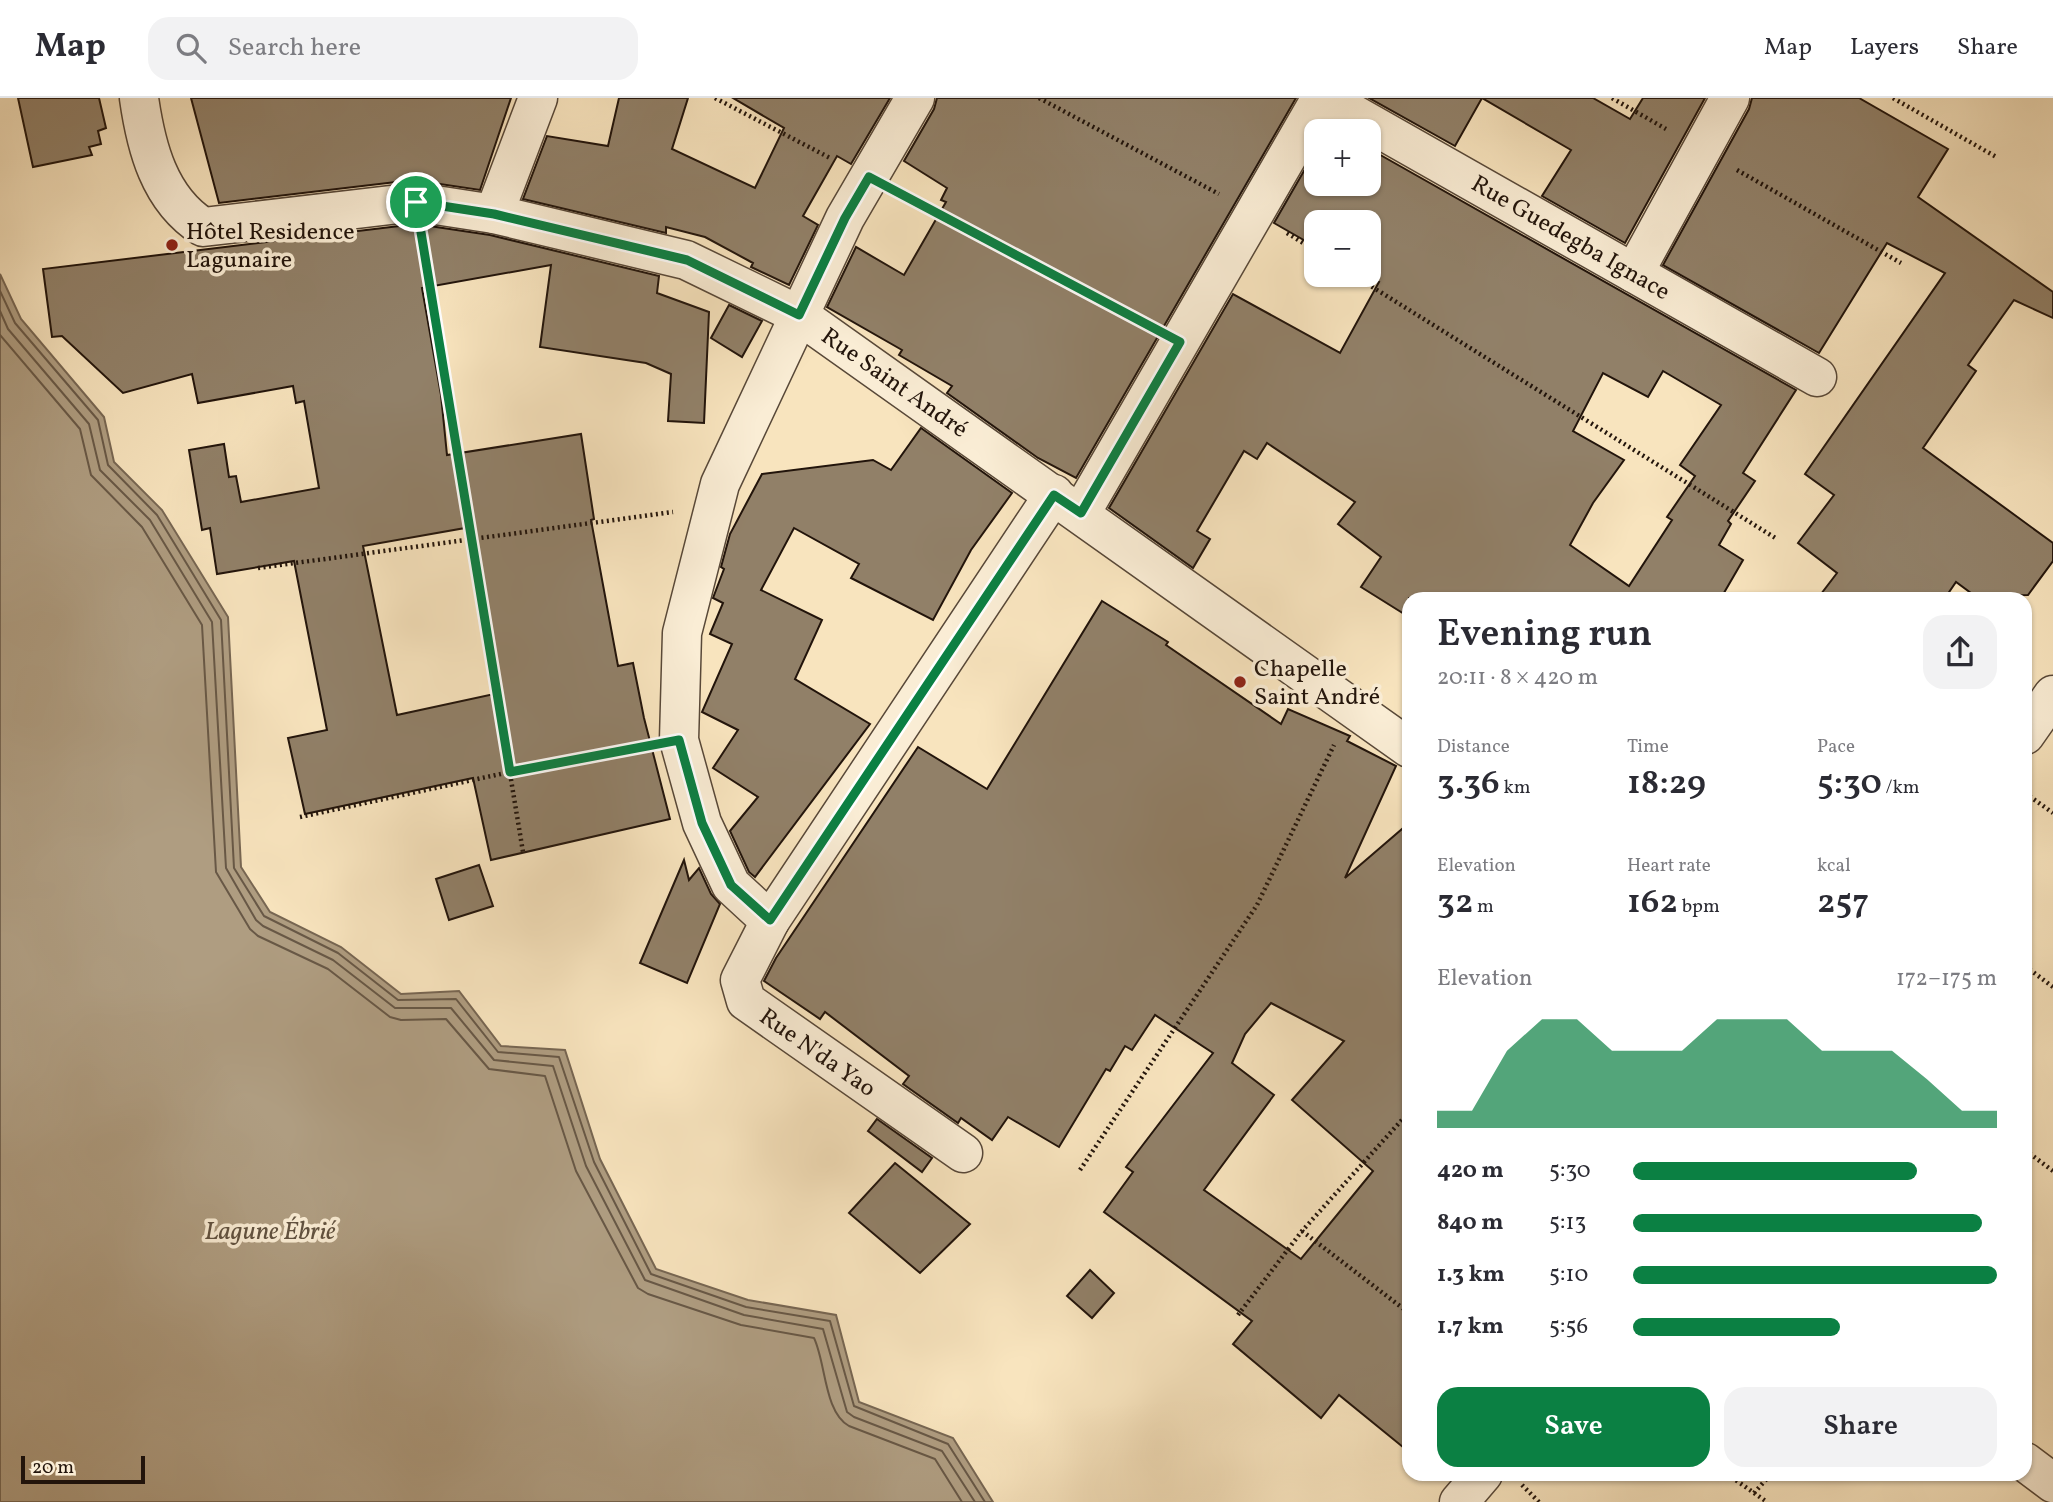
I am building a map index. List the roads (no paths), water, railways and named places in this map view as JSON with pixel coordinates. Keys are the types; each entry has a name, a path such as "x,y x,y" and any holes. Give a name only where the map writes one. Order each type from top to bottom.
{"street":[{"name":"Rue Saint André","path":"139,98 144,131 156,173 188,218 203,227 416,202 494,214 687,260 799,315 1402,743"},
{"path":"494,214 538,98"},
{"path":"770,920 731,885 702,823 679,740 682,633 720,484 845,218 915,98"},
{"name":"Rue N'da Yao","path":"962,1153 746,1001 740,980 770,920 1068,504 1180,342 1323,98"},
{"name":"Rue Guedegba Ignace","path":"1323,98 1818,377"},
{"path":"1634,273 1730,98"},
{"path":"2032,725 2053,695"},
{"path":"1460,1502 1477,1481"}],"water":[{"name":"Lagune Ébrié","path":"0,274 21,319 104,417 114,462 162,510 228,617 241,867 270,912 341,947 401,994 459,991 501,1046 565,1050 600,1159 656,1269 748,1300 836,1315 859,1402 953,1438 993,1502 0,1502"}],"place":[{"name":"Hôtel Residence Lagunaire","path":"172,245"},
{"name":"Chapelle Saint André","path":"1240,682"}]}
